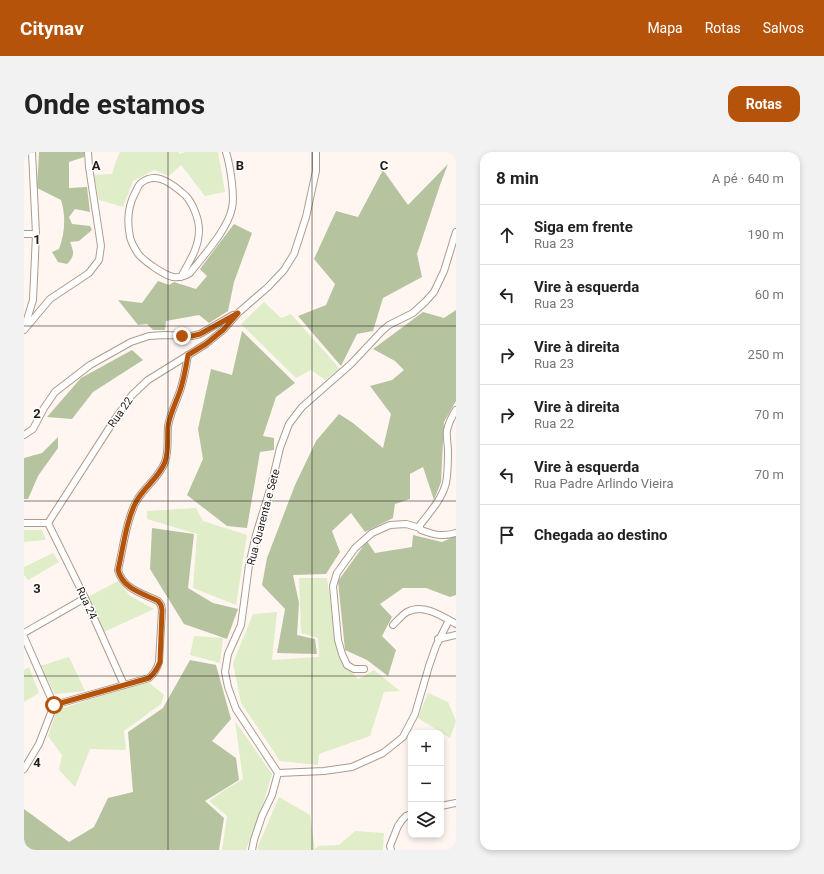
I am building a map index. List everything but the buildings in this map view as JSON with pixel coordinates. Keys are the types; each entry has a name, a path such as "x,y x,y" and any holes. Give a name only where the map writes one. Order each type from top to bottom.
{"street":[{"path":"24,329 33,300 36,234 32,152"},
{"path":"24,329 50,299 89,273 99,260 101,246 88,152"},
{"path":"180,277 192,257 198,241 199,228 196,213 186,197 171,184 160,178 150,178 140,183 132,200 128,217 130,238 140,255 160,272 172,277 180,277 190,273 226,224 232,207 233,194 226,152"},
{"path":"24,435 33,429 44,408 55,392 90,365 131,342 149,336 192,336 200,334 238,313 268,287 284,270 294,254 306,217 316,171 316,152"},
{"name":"Rua Quarenta e Sete","path":"278,773 236,709 228,687 225,672 228,654 241,625 249,565 283,440 289,424 302,407 351,364 389,325 413,313 426,302 434,292 444,271 456,232"},
{"path":"24,234 36,234"},
{"name":"Rua 22","path":"48,523 132,395 148,380 206,344 223,330 238,313"},
{"path":"54,705 149,678 157,670 160,662 161,605 158,601 129,587 120,576 118,570 130,519 136,501 160,472 166,461 168,426 185,374 188,355"},
{"path":"420,528 420,525 437,503 446,483 448,463 447,429 456,410"},
{"path":"24,523 48,523"},
{"name":"Rua 24","path":"48,523 85,598 124,685"},
{"path":"364,669 354,669 351,667 347,664 342,654 338,640 333,586 336,573 355,548 372,533 390,525 406,524 420,528 421,530 434,535 441,536 456,533"},
{"path":"24,633 85,598"},
{"path":"393,625 407,612 416,609 429,610 456,624"},
{"path":"252,850 262,816 272,795 278,773 324,771 352,767 383,754 403,737 415,714 438,640 449,620"},
{"path":"438,640 456,635"},
{"path":"24,637 54,705 39,744 24,769"},
{"path":"444,805 456,803"},
{"path":"391,850 390,846 398,826 408,815"}],"green space":[{"path":"39,152 84,152 84,157 69,162 69,188 87,187 90,212 75,209 69,217 72,224 90,226 92,230 79,241 70,242 73,254 67,264 58,262 52,252 59,249 61,243 64,231 64,212 61,200 37,188"},
{"path":"120,152 179,152 179,154 185,152 218,152 225,192 205,196 181,165 169,176 154,170 133,181 123,207 99,200 94,175 112,174"},
{"path":"448,164 417,254 422,277 383,298 373,331 357,334 341,366 298,316 326,305 335,284 314,259 336,211 358,217 383,170 408,205"},
{"path":"234,224 252,233 234,282 228,311 209,323 199,315 166,321 165,330 153,330 147,324 138,325 118,300 142,303 158,281 169,285 174,282 196,289 207,276 200,269"},
{"path":"264,302 281,318 291,314 340,369 325,380 311,370 296,378 241,324"},
{"path":"456,310 456,401 444,422 441,482 434,500 423,467 410,474 410,499 395,504 393,518 365,532 351,513 332,531 340,552 326,574 293,575 299,603 297,635 315,639 317,654 277,653 285,609 262,585 267,558 295,485 316,441 339,414 353,423 383,448 391,414 370,386 392,380 404,370 395,361 373,349 423,312 444,318"},
{"path":"242,331 295,383 276,397 263,436 274,438 274,450 260,452 247,528 227,526 187,495 203,459 198,429 211,369 232,375"},
{"path":"132,350 143,360 93,392 72,419 47,417 81,378"},
{"path":"58,437 58,448 38,476 28,499 24,499 24,458 42,453"},
{"path":"196,508 203,521 247,535 236,605 193,588 197,534 147,519 147,511"},
{"path":"152,528 194,534 188,588 213,603 238,609 227,639 184,624 150,569"},
{"path":"24,530 42,530 46,540 24,542"},
{"path":"413,535 442,542 456,536 456,595 450,597 426,588 403,588 380,604 392,617 382,636 396,650 388,676 367,660 345,650 338,581 367,541 375,553 412,547"},
{"path":"53,553 59,562 28,580 24,575 24,567"},
{"path":"299,578 327,578 338,656 358,679 374,670 400,691 384,692 370,736 319,754 318,765 280,761 241,703 233,663 253,614 277,612 272,660 319,657 318,638 301,633"},
{"path":"118,581 130,596 154,609 104,632 88,597"},
{"path":"194,636 223,638 220,663 190,655"},
{"path":"69,657 85,691 55,694 40,666"},
{"path":"190,660 216,665 231,719 212,741 236,758 239,780 205,801 224,818 219,850 24,850 24,809 69,842 94,827 108,798 133,792 128,732 163,708"},
{"path":"29,667 39,693 24,702 24,670"},
{"path":"147,681 164,695 161,704 124,731 126,750 90,749 75,787 59,770 62,755 48,736 57,710"},
{"path":"428,693 448,702 456,721 450,738 444,734 444,730 437,730 418,718"},
{"path":"235,721 272,774 246,850 222,850 227,816 209,801 243,779"},
{"path":"279,797 310,815 315,849 318,846 339,845 355,831 384,833 383,850 258,850 258,846"}],"route":[{"path":"54,705 149,678 157,670 160,662 161,605 158,601 129,587 120,576 118,570 130,519 136,501 160,472 166,461 168,426 185,374 188,355 206,344 223,330 238,313 200,334 182,336"}]}
